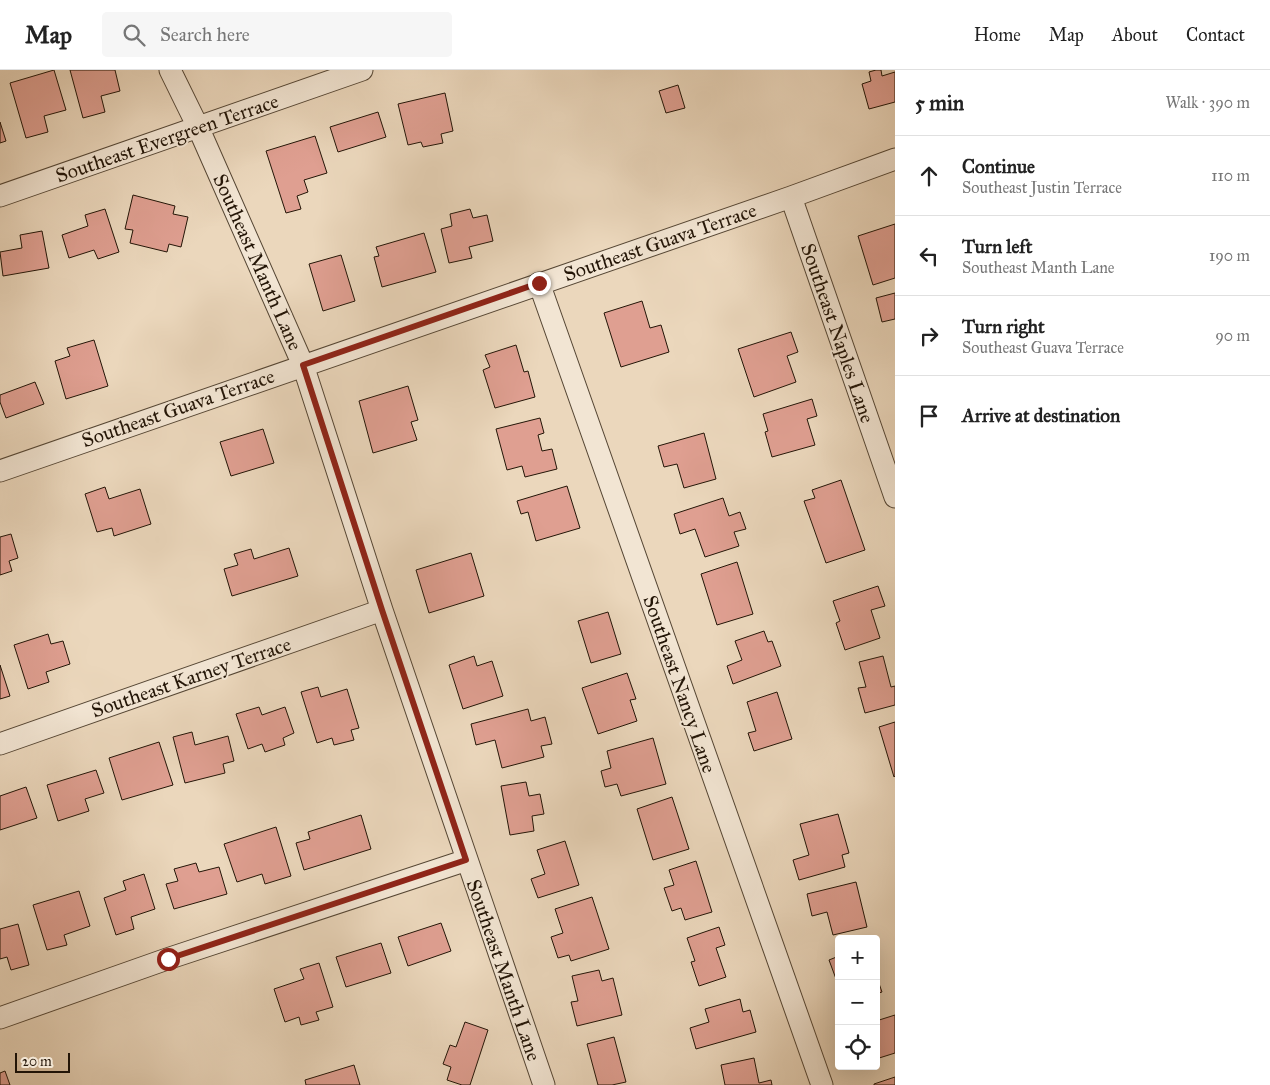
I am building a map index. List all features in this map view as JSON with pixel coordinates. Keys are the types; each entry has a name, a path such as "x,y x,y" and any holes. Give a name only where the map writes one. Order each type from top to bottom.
{"street":[{"name":"Southeast Manth Lane","path":"170,70 198,127 303,365 382,610 544,1085"},
{"name":"Southeast Evergreen Terrace","path":"0,196 362,70"},
{"name":"Southeast Guava Terrace","path":"0,471 895,159"},
{"name":"Southeast Naples Lane","path":"790,197 895,497"},
{"name":"Southeast Nancy Lane","path":"539,283 822,1085"},
{"name":"Southeast Karney Terrace","path":"0,744 382,610"},
{"path":"0,1018 168,959 466,860"}],"building":[{"path":"54,70 66,110 44,116 48,132 26,138 10,83"},
{"path":"70,70 115,70 120,91 101,96 105,112 83,118"},
{"path":"881,70 882,76 895,72 895,102 869,109 862,84 871,81 869,72"},
{"path":"678,85 685,108 666,113 659,91"},
{"path":"445,93 453,131 441,134 443,143 423,147 421,142 408,145 398,104"},
{"path":"378,112 386,137 338,152 330,127"},
{"path":"0,122 6,141 0,143"},
{"path":"315,136 327,173 304,180 308,192 297,196 301,209 286,213 266,151"},
{"path":"133,195 175,206 173,214 188,217 181,247 169,244 167,252 130,243 133,230 125,229"},
{"path":"105,209 119,252 98,259 94,250 69,258 62,235 88,226 85,215"},
{"path":"470,209 473,218 487,215 493,241 469,247 472,258 449,263 441,229 452,226 450,214"},
{"path":"895,224 895,278 873,285 858,236"},
{"path":"42,231 49,268 3,276 0,252 22,248 20,235"},
{"path":"424,233 436,272 382,287 374,257 379,256 376,247"},
{"path":"341,255 355,301 323,311 309,264"},
{"path":"895,293 895,319 882,322 876,298"},
{"path":"642,301 650,328 661,325 669,352 621,367 604,313"},
{"path":"791,332 798,352 787,356 796,382 754,397 738,349"},
{"path":"94,340 108,386 66,399 55,361 70,356 67,348"},
{"path":"516,345 524,372 528,371 535,397 495,408 483,370 490,367 485,355"},
{"path":"35,382 44,404 6,418 0,402 0,395"},
{"path":"408,386 418,420 411,422 417,440 373,453 359,401"},
{"path":"812,399 817,416 807,419 815,445 772,457 765,432 768,431 763,414"},
{"path":"540,418 544,433 538,435 542,451 552,449 557,469 525,477 522,466 507,470 496,429"},
{"path":"263,429 274,463 231,476 220,442"},
{"path":"704,433 716,479 684,488 677,464 664,467 658,446"},
{"path":"841,480 865,550 826,563 804,501 815,498 812,490"},
{"path":"567,486 580,528 536,541 528,512 521,514 517,501"},
{"path":"105,487 109,499 140,489 151,524 114,536 112,528 97,532 85,494"},
{"path":"723,498 729,516 740,512 746,529 734,532 739,546 705,557 695,529 680,534 674,514"},
{"path":"11,534 18,558 9,561 12,571 0,575 0,537"},
{"path":"289,548 298,576 232,596 224,569 238,565 234,554 251,549 254,559"},
{"path":"471,553 484,596 429,613 416,570"},
{"path":"737,562 753,614 717,625 701,574"},
{"path":"878,586 885,606 871,610 880,638 845,650 836,623 840,621 833,601"},
{"path":"608,612 621,654 591,663 578,621"},
{"path":"764,631 768,642 772,641 781,666 733,684 727,666 742,660 735,641"},
{"path":"48,634 51,644 63,641 70,664 46,672 49,682 28,689 14,645"},
{"path":"474,656 477,666 492,661 503,696 463,709 449,665"},
{"path":"883,656 891,687 895,686 895,705 865,713 858,688 866,687 859,662"},
{"path":"0,665 10,696 0,699"},
{"path":"627,673 636,699 630,700 637,721 598,734 582,688"},
{"path":"318,687 321,697 347,689 359,728 351,730 354,740 334,745 332,738 317,743 301,692"},
{"path":"777,692 792,739 754,751 748,733 756,731 747,702"},
{"path":"259,707 262,715 285,707 294,733 283,738 285,745 265,752 262,744 248,749 236,714"},
{"path":"528,709 531,721 545,717 552,744 541,746 544,757 502,768 495,740 476,745 471,724"},
{"path":"895,722 895,776 894,777 879,727"},
{"path":"192,732 195,745 228,736 234,761 223,764 225,773 185,783 173,737"},
{"path":"653,738 666,784 621,796 617,784 605,787 601,771 611,768 607,751"},
{"path":"159,742 173,785 122,800 109,758"},
{"path":"96,770 104,793 85,799 89,811 58,821 47,785"},
{"path":"526,782 529,796 540,794 544,814 532,816 534,831 510,835 501,786"},
{"path":"26,787 37,818 0,830 0,796"},
{"path":"672,797 689,849 653,860 637,809"},
{"path":"838,814 849,853 842,855 845,867 799,880 793,860 809,855 800,824"},
{"path":"361,815 371,849 304,870 296,843 310,839 308,832"},
{"path":"276,827 291,876 265,884 262,874 237,882 224,844"},
{"path":"565,841 579,885 538,898 531,879 545,874 537,850"},
{"path":"696,861 712,912 685,920 681,908 672,911 664,888 674,885 669,870"},
{"path":"196,863 199,872 219,867 227,894 174,909 166,884 178,881 174,869"},
{"path":"144,874 155,909 131,917 134,929 116,935 104,898 126,890 123,881"},
{"path":"856,882 867,927 833,935 827,912 812,916 807,894"},
{"path":"79,891 90,926 64,935 67,945 47,950 33,905"},
{"path":"592,897 609,949 571,961 569,955 558,958 551,937 563,933 555,909"},
{"path":"441,923 451,951 408,966 398,937"},
{"path":"18,924 29,965 11,970 7,957 0,959 0,929"},
{"path":"719,927 725,945 716,948 726,977 699,986 691,962 695,961 687,938"},
{"path":"381,943 391,973 346,987 336,957"},
{"path":"835,958 835,976 829,960"},
{"path":"319,963 333,1007 316,1012 319,1020 301,1025 299,1017 285,1022 274,989 304,979 300,969"},
{"path":"599,970 602,981 613,978 622,1015 577,1026 571,1002 578,1001 572,976"},
{"path":"740,999 743,1012 750,1010 756,1032 696,1049 690,1028 709,1022 705,1009"},
{"path":"895,1015 895,1053 880,1058 880,1025 880,1020"},
{"path":"465,1022 488,1030 470,1085 462,1085 447,1080 451,1067 443,1064 450,1045 456,1047"},
{"path":"614,1037 626,1082 598,1085 587,1044"},
{"path":"754,1058 759,1083 771,1080 772,1085 725,1085 721,1065"},
{"path":"354,1065 360,1085 306,1085 305,1080"},
{"path":"5,1071 10,1085 0,1085 0,1073"},
{"path":"895,1077 895,1085 874,1085 874,1084"}],"route":[{"path":"168,959 466,860 382,610 303,365 539,283"}]}
